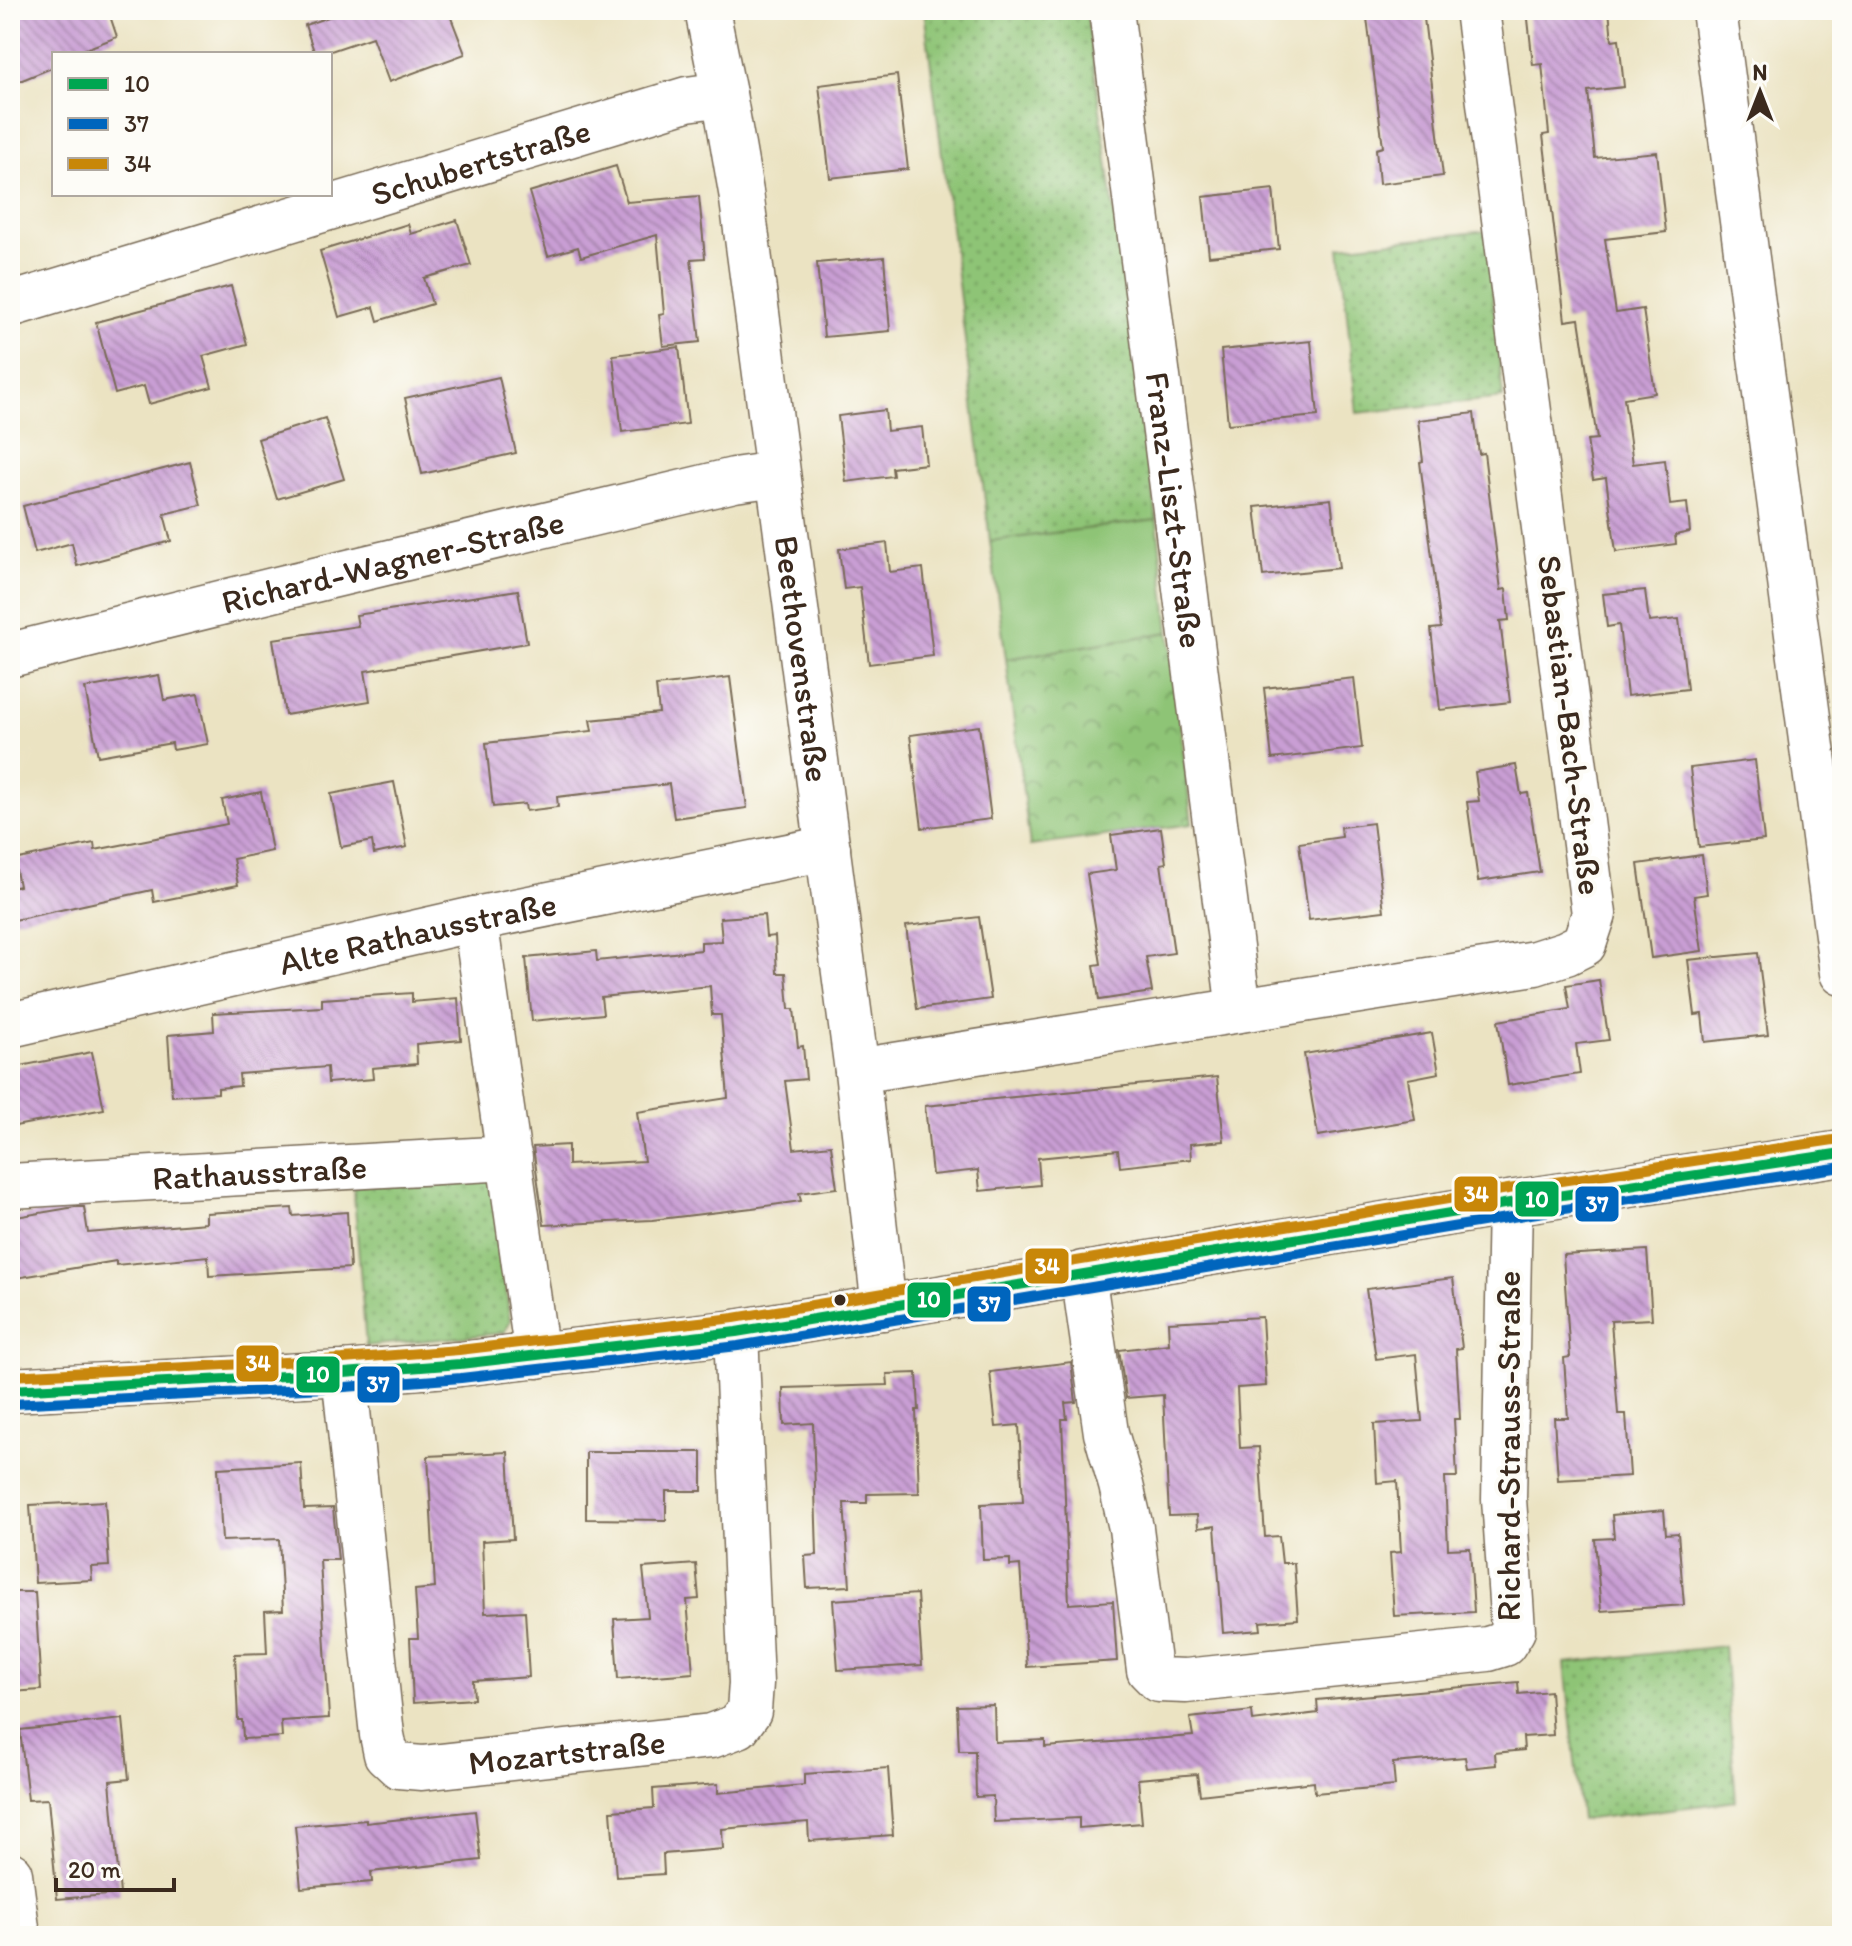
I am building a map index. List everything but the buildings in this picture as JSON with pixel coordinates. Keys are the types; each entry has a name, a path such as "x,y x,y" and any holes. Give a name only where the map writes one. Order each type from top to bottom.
{"street":[{"name":"Beethovenstraße","path":"707,10 743,206 857,1071 884,1308"},
{"name":"Franz-Liszt-Straße","path":"1111,10 1239,1010"},
{"name":"Sebastian-Bach-Straße","path":"857,1071 1535,963 1584,944 1594,914 1477,10"},
{"path":"1714,10 1842,973"},
{"name":"Schubertstraße","path":"10,305 687,99 724,94"},
{"name":"Richard-Wagner-Straße","path":"10,655 734,480 777,474"},
{"name":"Alte Rathausstraße","path":"10,1025 475,919 828,848"},
{"path":"475,919 537,1356"},
{"path":"10,1390 460,1364 736,1332 1510,1203 1842,1153"},
{"name":"Rathausstraße","path":"10,1186 510,1158"},
{"name":"Richard-Strauss-Straße","path":"1083,1273 1106,1433 1131,1528 1149,1670 1159,1680 1186,1681 1488,1649 1504,1644 1513,1630 1504,1499 1510,1203"},
{"name":"Mozartstraße","path":"344,1373 382,1735 386,1754 399,1766 422,1768 711,1736 738,1726 749,1711 751,1683 736,1332"},
{"path":"10,1874 18,1936"}],"green space":[{"path":"924,10 1086,10 1157,520 990,541"},
{"path":"1486,231 1503,398 1357,413 1340,247"},
{"path":"1157,520 1169,632 1006,659 990,541"},
{"path":"1169,632 1192,824 1030,846 1006,659"},
{"path":"492,1178 510,1321 504,1333 366,1346 353,1182"},
{"path":"1724,1646 1736,1801 1581,1820 1565,1663"}],"transit line":[{"name":"34","path":"10,1376 459,1350 734,1318 1508,1189 1840,1139"},
{"name":"10","path":"10,1390 460,1364 736,1332 1510,1203 1842,1153"},
{"name":"37","path":"11,1404 461,1378 738,1346 1512,1217 1842,1167"}]}
